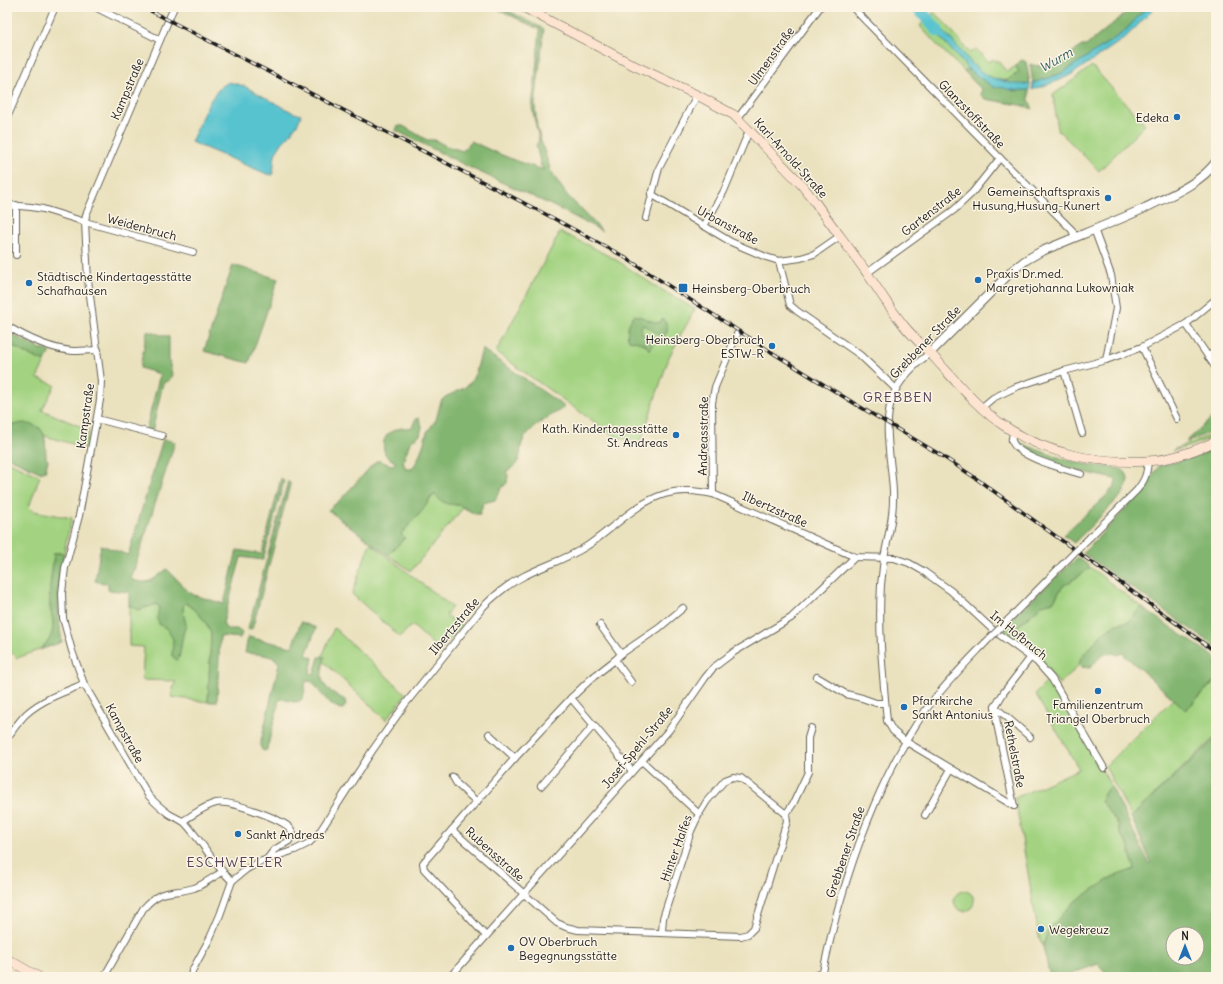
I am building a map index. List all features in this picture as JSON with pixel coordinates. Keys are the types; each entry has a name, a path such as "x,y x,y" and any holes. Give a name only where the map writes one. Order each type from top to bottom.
{"main road":[{"name":"Karl-Arnold-Straße","path":"523,7 635,66 697,95 738,118 801,184 906,327 981,408 1002,425 1043,446 1063,453 1111,461 1148,461 1175,456 1204,447 1216,441"},
{"path":"7,959 39,977"}],"street":[{"path":"7,118 55,7"},
{"path":"95,7 160,40"},
{"name":"Kampstraße","path":"174,7 88,208 84,222 91,309 98,350 101,381 100,400 79,516 65,568 62,593 63,618 72,651 84,684 148,795 158,806 169,814 183,821"},
{"name":"Ulmenstraße","path":"738,118 820,7"},
{"name":"Glanzstoffstraße","path":"852,7 1072,230 1075,237"},
{"path":"646,218 651,194 659,168 697,95"},
{"path":"704,226 724,191 749,131"},
{"name":"Gartenstraße","path":"867,273 954,210 972,192 1000,158"},
{"name":"Grebbener Straße","path":"906,742 892,731 887,721 880,611 884,558 892,520 893,492 888,431 891,401 896,389 904,377 1013,270 1026,260 1177,193 1199,178 1216,162"},
{"name":"Urbanstraße","path":"651,194 731,242 766,257 779,260 801,258 814,254 840,236"},
{"name":"Weidenbruch","path":"7,205 43,209 193,252"},
{"path":"16,205 16,255"},
{"path":"1094,230 1111,275 1116,308 1106,360"},
{"path":"779,260 790,305 860,355 896,389"},
{"path":"981,408 993,398 1016,387 1064,371 1106,360 1142,347 1186,324 1216,300"},
{"path":"1186,324 1216,368"},
{"path":"7,326 42,344 52,347 72,351 98,350"},
{"name":"Andreasstraße","path":"713,494 712,403 715,387 737,334"},
{"path":"1142,347 1177,419"},
{"path":"1208,357 1216,350"},
{"path":"1064,371 1082,433"},
{"path":"97,419 162,436"},
{"path":"1014,432 1012,442 1025,454 1035,459 1081,474"},
{"name":"Grebbener Straße","path":"820,977 840,900 858,846 877,800 896,759 906,742 935,698 957,673 1144,482 1148,461"},
{"name":"Ilbertzstraße","path":"232,881 259,862 295,850 310,843 319,833 372,751 406,703 471,621 495,595 525,576 571,556 653,498 666,493 680,491 697,491 713,494 855,557"},
{"path":"855,557 884,558"},
{"name":"Josef-Spehl-Straße","path":"450,977 669,730 713,668 734,652 791,618 855,557"},
{"name":"Im Hofbruch","path":"884,558 902,560 924,570 951,591 993,630 1037,662 1052,679 1104,768"},
{"path":"486,936 424,869 423,863 515,758 571,698 592,678 616,660 621,654 659,628 683,608"},
{"path":"600,625 621,654"},
{"path":"1030,737 995,707 1004,692 1031,657"},
{"path":"616,660 631,682"},
{"path":"817,677 846,694 876,703 885,703"},
{"path":"7,738 26,714 36,706 47,699 84,684"},
{"path":"571,698 632,771"},
{"name":"Rethelstraße","path":"951,768 1014,806 997,724 995,707"},
{"path":"542,786 594,725"},
{"path":"524,894 556,923 578,930 741,936 748,934 754,928 787,821 786,814 793,804 808,772 808,738 812,728"},
{"path":"489,734 515,758"},
{"path":"906,742 951,768 925,815"},
{"path":"642,761 699,814"},
{"path":"453,777 457,784 477,802"},
{"name":"Hinter Halfes","path":"662,932 663,918 691,831 707,801 725,780 733,777 741,778 786,814"},
{"path":"191,977 192,970 210,938 220,915 232,881 222,872 183,821 216,803 239,805 272,818 290,828 293,833 290,841 274,850 267,859"},
{"name":"Rubensstraße","path":"452,830 524,894"},
{"path":"104,977 143,909 150,901 158,895 169,891 195,888 222,872"}],"green space":[{"path":"494,7 501,7 544,29 535,105 537,127 551,172 567,195 602,231 395,130 398,126 403,126 427,140 435,140 446,146 463,151 471,141 519,162 544,170 541,166 536,145 539,140 532,108 540,30"},
{"path":"1130,7 1147,7 1124,32 1073,66 1062,73 1033,83 1030,64 1044,66 1051,64 1064,58 1082,46 1086,46 1123,15"},
{"path":"934,12 948,26 970,53 976,49 988,62 993,59 995,61 997,60 1007,72 1016,66 1019,72 1008,80 1000,80 986,76 971,62 930,17"},
{"path":"925,20 970,71 964,71 920,26"},
{"path":"1021,60 1026,62 1030,84 1017,85 1002,81 1008,80 1019,72 1016,66"},
{"path":"1092,66 1145,125 1099,171 1058,130 1053,95"},
{"path":"966,70 995,87 1016,91 1029,90 1029,100 1033,109 1020,105 985,99 980,94 982,90 964,71"},
{"path":"560,232 618,261 655,286 695,309 669,357 640,444 614,436 496,352"},
{"path":"233,265 278,279 249,363 204,351"},
{"path":"634,315 658,323 663,319 666,322 667,331 663,337 648,327 642,325 641,331 643,335 654,342 649,350 646,345 642,343 629,340 627,334 628,327"},
{"path":"147,331 169,337 169,361 172,374 170,380 163,383 152,432 146,430 160,374 140,368"},
{"path":"7,332 41,349 50,351 45,362 7,343"},
{"path":"7,343 45,362 37,378 55,385 42,410 89,430 86,448 45,436 40,428 13,425 7,426"},
{"path":"482,349 565,407 538,424 525,437 517,463 506,472 508,475 507,483 501,489 495,500 483,503 480,514 475,514 459,505 447,504 435,495 431,497 422,511 401,534 405,538 388,555 328,510 340,500 376,461 391,465 395,463 385,454 383,445 385,438 394,430 412,427 415,420 419,418 422,427 420,435 410,442 403,462 406,469 412,469 417,461 427,432 436,420 441,401 445,397 464,388 471,382 476,372"},
{"path":"1216,414 1216,430 1186,442"},
{"path":"23,423 37,427 44,434 46,458 48,460 45,472 42,471 42,473 7,457 7,426"},
{"path":"1216,433 1216,436 1191,446 1172,451 1175,449"},
{"path":"163,439 175,442 131,579 147,582 167,569 189,592 194,595 224,604 237,550 262,554 281,478 284,481 263,560 241,557 223,623 226,629 237,629 242,633 240,638 220,636 217,702 208,702 211,634 207,625 198,613 186,603 183,606 186,625 179,658 177,660 172,656 173,639 167,629 159,624 157,619 159,607 157,604 138,610 129,605 129,592 108,590 108,584 95,581 101,545 128,555"},
{"path":"1017,441 1037,450 1065,459 1097,466 1121,469 1126,473 1128,479 1126,488 1121,496 1074,543 1063,535 1108,494 1115,485 1115,479 1062,467 1035,457 1016,443"},
{"path":"1216,449 1216,647 1083,553 1133,501 1159,466 1193,458"},
{"path":"7,461 40,476 29,507 33,511 72,518 64,554 54,553 50,592 50,608 53,623 52,633 46,644 41,648 30,654 17,658 7,648"},
{"path":"288,481 290,485 257,611 252,629 250,630 248,629"},
{"path":"435,495 449,504 459,505 463,508 411,571 388,555 405,538 400,534"},
{"path":"370,543 452,607 446,615 462,626 440,651 412,625 400,637 352,594"},
{"path":"54,553 64,554 58,598 62,642 40,650 49,640 53,630 53,621 50,608 50,592"},
{"path":"1078,557 1090,567 1063,586 1053,602 1042,605 1007,636 999,630"},
{"path":"1090,567 1141,607 1129,622 1116,624 1079,664 1080,665 1059,684 1034,655 1007,636 1042,605 1053,602 1063,586"},
{"path":"186,603 201,617 211,634 208,702 171,697 175,681 142,680 144,647 129,646 129,605 138,610 157,604 159,607 159,624 167,629 174,639 172,656 179,658 186,625 183,606"},
{"path":"1141,607 1216,658 1216,679 1186,710 1122,653 1118,655 1113,653 1106,654 1099,658 1090,668 1082,667 1079,664 1081,657 1101,635 1116,624 1129,622"},
{"path":"301,622 316,628 306,655 313,658 310,673 314,674 319,657 325,657 322,679 327,688 345,700 346,705 343,709 334,706 318,690 313,682 306,681 304,694 301,700 295,702 281,699 278,702 267,750 263,751 260,745 279,664 274,658 269,656 245,653 248,637 292,647"},
{"path":"334,628 406,694 386,720 321,659"},
{"path":"1050,679 1064,701 1111,786 1105,792 1101,801 1118,824 1120,834 1130,848 1132,860 1136,869 1112,877 1048,930 1043,947 1039,937 1015,798 1079,769 1035,694"},
{"path":"1216,680 1216,736 1131,817 1105,766 1174,698 1186,710"},
{"path":"1216,738 1216,977 1110,977 1098,964 1076,972 1068,977 1050,977 1043,947 1048,930 1073,903 1112,877 1135,869 1130,854 1130,848 1120,834 1118,824 1101,801 1105,792 1111,786 1149,863 1151,862 1131,817"},
{"path":"964,891 971,894 974,901 971,908 964,911 957,908 954,901 957,894"}],"water":[{"path":"1147,7 1156,7 1125,38 1071,75 1032,90 1033,83 1062,73 1124,32"},
{"path":"930,17 979,70 995,79 1013,84 1030,84 1029,90 1009,90 1002,87 995,88 970,71 925,20"},
{"path":"229,82 244,86 292,112 301,115 298,123 275,154 273,175 267,174 191,142 211,100 222,86"}],"waterway":[{"name":"Wurm","path":"917,7 938,31"}],"railway":[{"path":"143,7 551,217 621,255 776,355 939,454 974,477 1216,652"}],"place":[{"name":"Edeka","path":"1177,117"},
{"name":"Gemeinschaftspraxis Husung,Husung-Kunert","path":"1108,198"},
{"name":"Praxis Dr.med. Margretjohanna Lukowniak","path":"978,280"},
{"name":"Städtische Kindertagesstätte Schafhausen","path":"29,283"},
{"name":"Heinsberg-Oberbruch","path":"683,288"},
{"name":"Heinsberg-Oberbruch ESTW-R","path":"772,346"},
{"name":"Kath. Kindertagesstätte St. Andreas","path":"676,435"},
{"name":"Familienzentrum Triangel Oberbruch","path":"1098,691"},
{"name":"Pfarrkirche Sankt Antonius","path":"904,707"},
{"name":"Sankt Andreas","path":"238,834"},
{"name":"Wegekreuz","path":"1041,929"},
{"name":"OV Oberbruch Begegnungsstätte","path":"511,948"}],"district":[{"name":"GREBBEN","path":"898,397"},
{"name":"ESCHWEILER","path":"235,862"}]}
